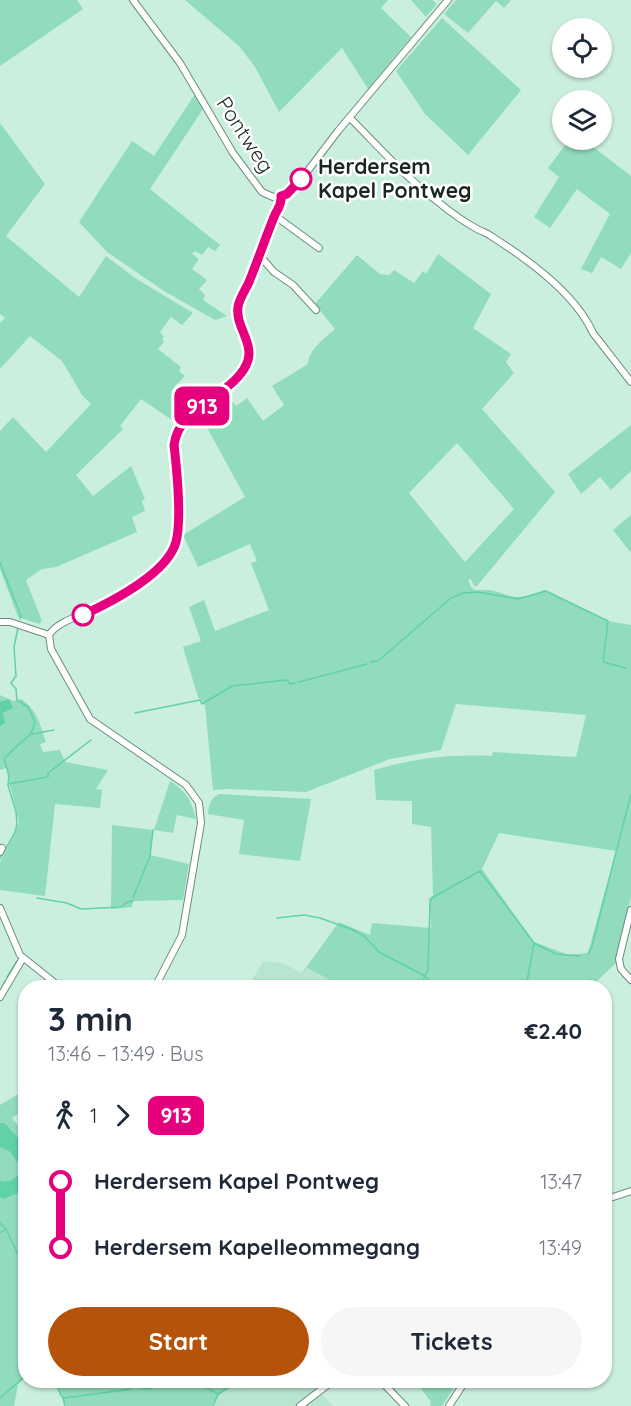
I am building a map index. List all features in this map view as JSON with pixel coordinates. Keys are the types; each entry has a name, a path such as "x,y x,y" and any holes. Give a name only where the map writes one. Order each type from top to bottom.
{"street":[{"name":"Pontweg","path":"133,0 180,63 239,161 262,192 273,197 281,196 297,185 338,130 448,0"},
{"path":"350,118 431,197 450,212 531,263 576,308 631,382"},
{"path":"159,980 182,935 201,823 199,803 186,785 90,719 51,649 49,635 57,626 101,607 124,594 165,563 171,555 176,544 178,527 174,445 176,435 185,420 244,369 249,348 239,318 238,304 260,256 274,215 281,204 281,196"},
{"path":"274,215 319,248"},
{"path":"260,256 274,272 293,285 316,310"},
{"path":"0,622 10,622 49,635"},
{"path":"0,908 23,958 51,980"},
{"path":"631,910 628,933 619,959 621,969 631,980"},
{"path":"0,997 23,958"},
{"path":"612,1197 631,1191"},
{"path":"300,1406 324,1388"},
{"path":"388,1388 405,1406"},
{"path":"449,1406 461,1388"}],"shaded area":[{"path":"0,0 77,0 83,9 0,66"},
{"path":"185,0 388,0 381,8 411,37 368,89 342,48 279,112 255,67 240,47"},
{"path":"411,0 432,0 437,4 426,17"},
{"path":"456,0 511,0 504,8 496,1 468,33 444,14"},
{"path":"442,18 521,90 468,155 425,114 396,71"},
{"path":"195,94 203,109 150,189 220,245 215,251 208,247 202,255 195,251 192,254 199,259 192,269 207,280 199,289 205,295 203,300 227,316 215,320 164,291 107,252 79,222 132,141 154,156"},
{"path":"0,123 45,184 6,236 79,297 106,256 135,278 193,313 182,325 171,317 160,332 164,337 162,339 164,342 158,349 181,367 179,371 185,376 175,386 195,404 175,422 141,399 120,426 123,429 76,475 93,496 131,466 145,499 142,501 145,511 132,517 137,532 56,567 42,569 26,580 42,621 39,624 18,617 0,569 0,431 13,417 46,452 91,404 82,395 62,361 30,336 0,369 0,323 5,318 0,314"},
{"path":"562,150 597,150 631,176 631,253 621,269 601,257 592,273 581,269 610,214 577,189 550,228 534,217 559,177 548,168"},
{"path":"438,254 491,294 473,328 511,354 506,362 514,373 482,409 555,492 477,586 474,586 471,579 468,580 471,587 475,590 491,590 514,597 529,596 544,590 608,621 631,625 631,897 616,963 598,980 330,980 307,968 302,973 339,922 370,935 372,923 431,928 429,898 433,896 431,827 412,824 412,801 376,800 374,770 404,762 433,758 492,756 493,752 576,757 586,715 456,704 441,750 390,759 306,792 213,790 205,705 198,697 183,647 201,641 189,607 204,600 215,631 269,610 251,563 257,561 250,544 198,567 183,535 245,497 199,413 225,392 236,406 247,398 263,421 284,405 272,386 308,364 314,349 335,329 315,304 357,255 380,274 389,275 394,270 414,283 423,271 426,274","holes":["457,443 514,509 465,562 409,493","499,833 616,851 588,953 569,955 534,942 482,869"]},
{"path":"631,425 631,471 611,490 600,477 581,494 568,474"},
{"path":"631,515 631,553 613,530"},
{"path":"0,695 13,701 21,699 31,707 46,742 40,744 43,752 60,750 65,762 108,770 96,789 102,790 100,808 55,804 45,896 0,890 0,863 19,823 6,768 0,770"},
{"path":"9,699 13,708 3,713 5,723 0,726 0,702"},
{"path":"170,781 187,797 196,819 177,815 173,833 154,830"},
{"path":"219,794 311,799 300,861 239,854 244,820 208,814 210,802"},
{"path":"112,825 154,830 150,855 189,864 183,900 133,901 132,907 111,909"},
{"path":"264,961 283,963 302,973 306,968 330,980 252,980"},
{"path":"18,1094 18,1114 12,1118 18,1126 18,1175 8,1181 0,1180 0,1147 10,1152 17,1162 4,1123 0,1123 0,1105"},
{"path":"0,1123 4,1123 18,1139 18,1162 10,1152 0,1147"},
{"path":"18,1175 18,1193 5,1199 0,1198 0,1180 9,1181"},
{"path":"18,1193 18,1385 14,1406 0,1406 0,1198 6,1199"},
{"path":"58,1388 228,1388 211,1406 66,1406"},
{"path":"228,1388 316,1388 333,1406 211,1406"},
{"path":"421,1388 454,1388 442,1406 430,1406 431,1402"}],"waterway":[{"path":"0,563 21,616 20,619"},
{"path":"371,662 378,661 451,598 463,593 478,592 518,599 546,591 608,621 603,662 626,668"},
{"path":"0,859 17,824 4,759 29,735 35,722 28,707 17,700 16,689 11,683 16,676 14,647 18,628"},
{"path":"299,682 367,664"},
{"path":"135,713 200,700 202,704 232,686 287,680 290,684 295,683"},
{"path":"32,734 54,730"},
{"path":"8,784 48,777 48,773 91,740"},
{"path":"588,954 631,794"},
{"path":"133,898 150,856 153,830"},
{"path":"423,980 428,970 432,898 480,871 534,943"},
{"path":"37,898 67,903 81,909 121,907 133,901"},
{"path":"277,918 304,915 320,918 353,930 364,936 379,952 429,980"},
{"path":"527,980 534,943 556,954 580,956"},
{"path":"7,977 17,961"},
{"path":"0,991 5,981"},
{"path":"0,1223 6,1229"},
{"path":"0,1233 6,1229 18,1255"},
{"path":"0,1398 18,1382"},
{"path":"58,1388 64,1398 132,1389"},
{"path":"142,1388 151,1388"},
{"path":"207,1388 218,1394"},
{"path":"213,1406 218,1394 228,1388"},
{"path":"63,1398 65,1406"}],"bus line":[{"name":"913","path":"83,615 124,594 165,563 171,555 176,544 178,527 174,445 176,435 185,420 244,369 249,348 239,318 238,304 281,204 281,196 287,194 301,179"}],"place":[{"name":"Herdersem Kapel Pontweg","path":"301,179"}]}
